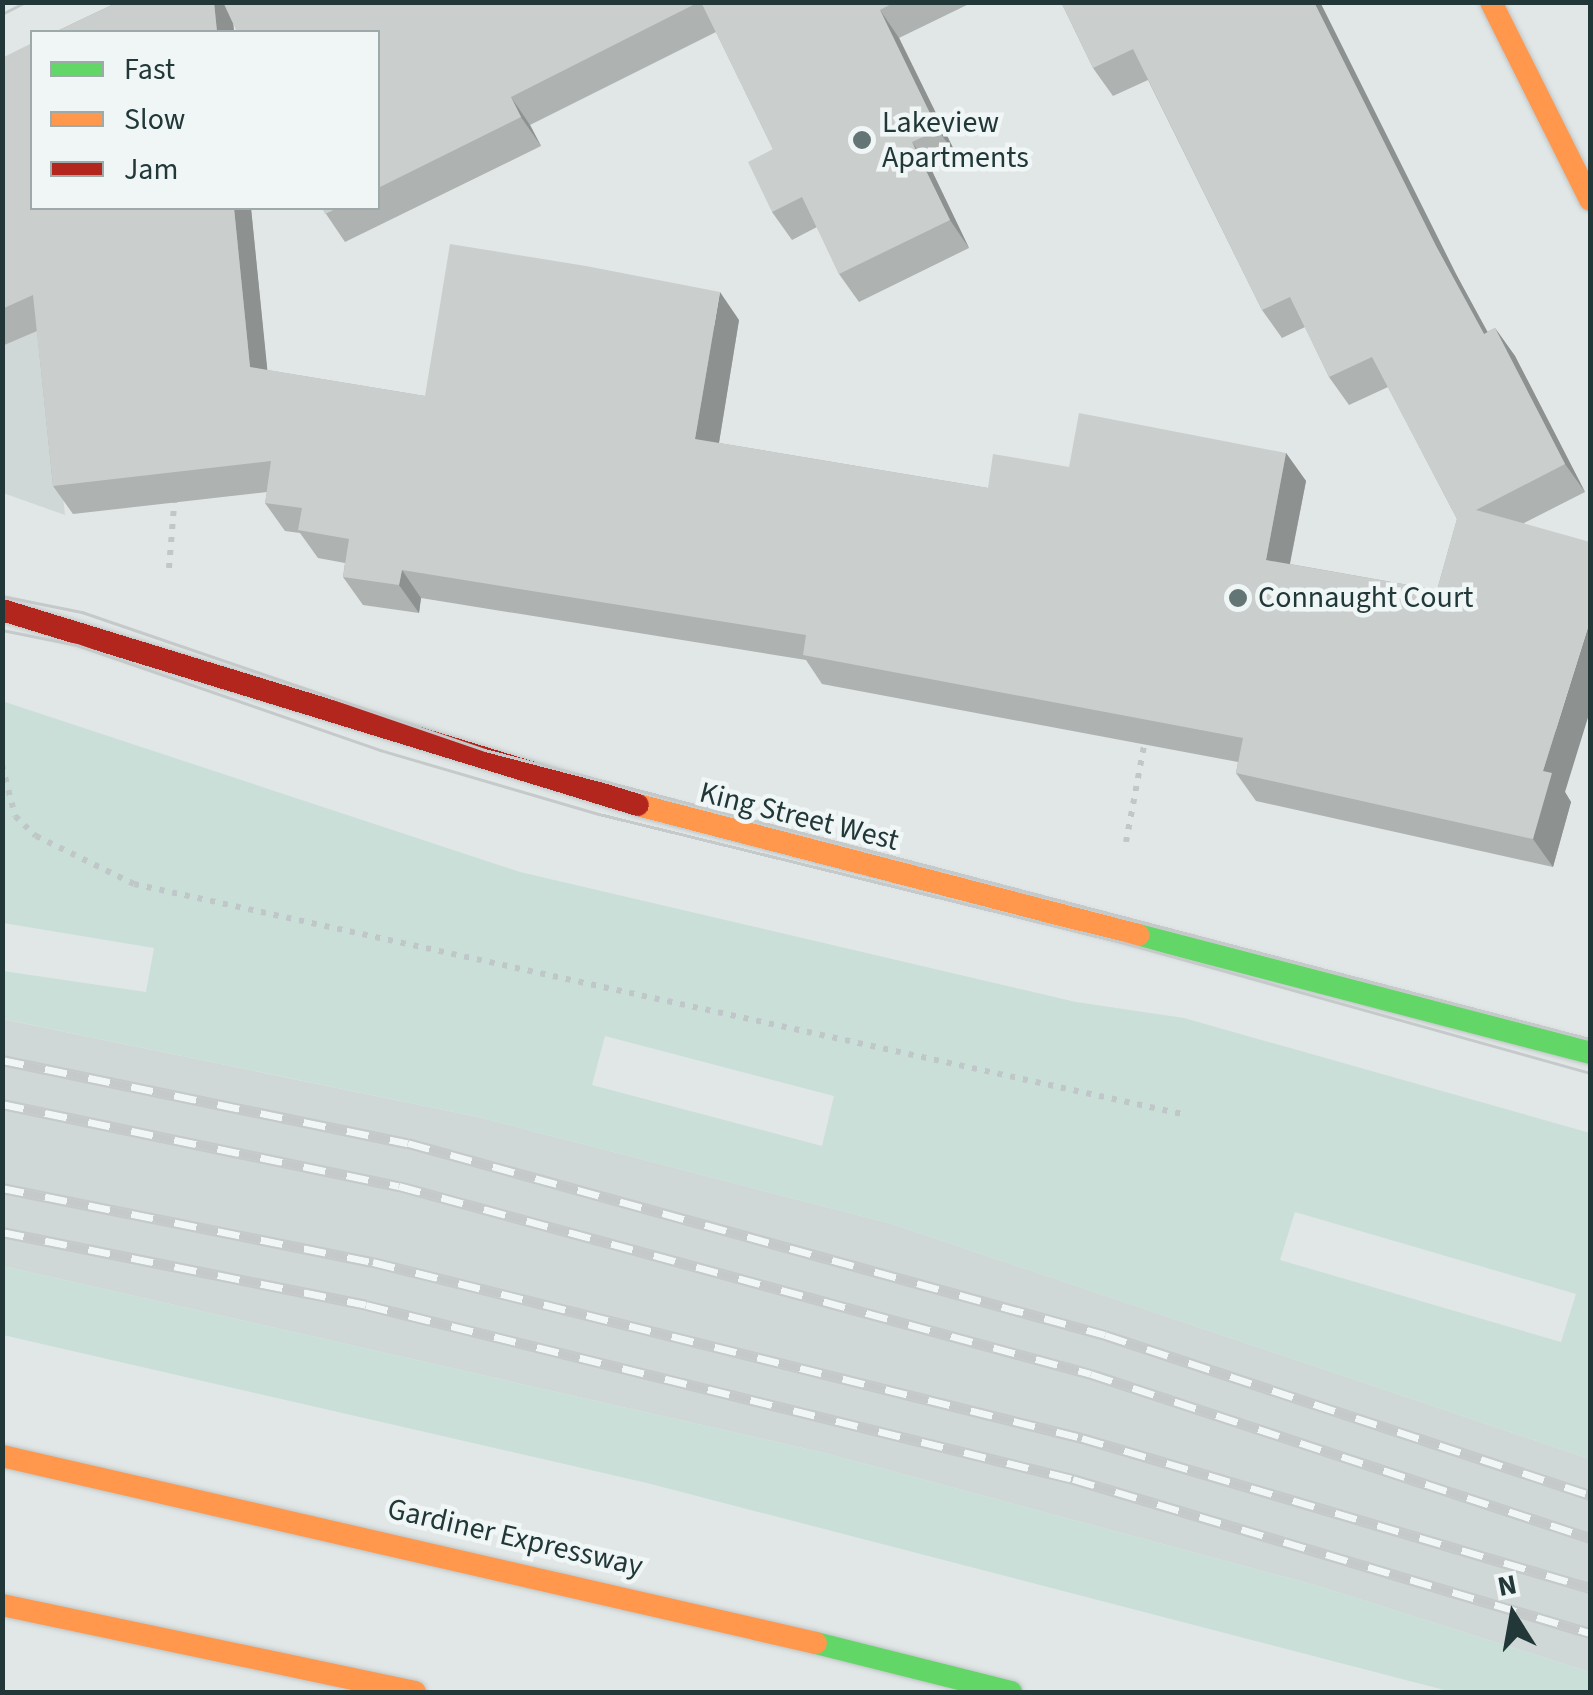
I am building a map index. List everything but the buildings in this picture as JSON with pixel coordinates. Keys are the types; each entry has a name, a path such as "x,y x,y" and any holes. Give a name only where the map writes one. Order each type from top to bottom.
{"main road":[{"path":"1490,2 1590,200"},
{"name":"King Street West","path":"2,610 483,765 1590,1052"},
{"name":"Gardiner Expressway","path":"2,1456 548,1575 1011,1692"},
{"path":"2,1606 415,1692"}],"path":[{"path":"169,568 178,529 174,473"},
{"path":"1126,842 1148,730"},
{"path":"2,765 16,816 36,836 134,884 1182,1114"}],"shaded area":[{"path":"2,95 32,210 65,515 3,493"},
{"path":"2,1019 478,1117 892,1224 1590,1459 1590,1672 1315,1585 825,1453 3,1266"}],"green space":[{"path":"2,701 520,872 1076,1002 1184,1018 1590,1133 1590,1459 892,1224 478,1117 3,1019 3,971 146,992 154,948 3,923","holes":["605,1036 834,1096 822,1146 592,1085","1295,1212 1576,1294 1561,1342 1280,1260"]},
{"path":"3,1266 825,1453 1315,1585 1590,1672 1590,1692 1452,1692 647,1483 3,1335"}],"tram line":[{"path":"2,14 26,2"},
{"path":"2,596 82,612 485,750 1590,1039"},
{"path":"2,630 77,645 380,750 599,814 1121,942 1590,1073"}],"railway":[{"path":"2,1060 408,1143 1105,1335 1590,1495"},
{"path":"2,1104 399,1186 1091,1374 1590,1538"},
{"path":"2,1188 373,1262 1082,1438 1590,1588"},
{"path":"2,1232 366,1305 1073,1479 1590,1633"}],"traffic: fast":[{"path":"1138,935 1590,1053"},
{"path":"816,1643 1011,1692"}],"traffic: slow":[{"path":"1491,2 1590,200"},
{"path":"638,805 1138,935"},
{"path":"2,1456 816,1643"},
{"path":"2,1605 415,1692"}],"traffic: jam":[{"path":"2,610 638,805"}],"place":[{"name":"Lakeview Apartments","path":"862,140"},
{"name":"Connaught Court","path":"1238,598"}]}
